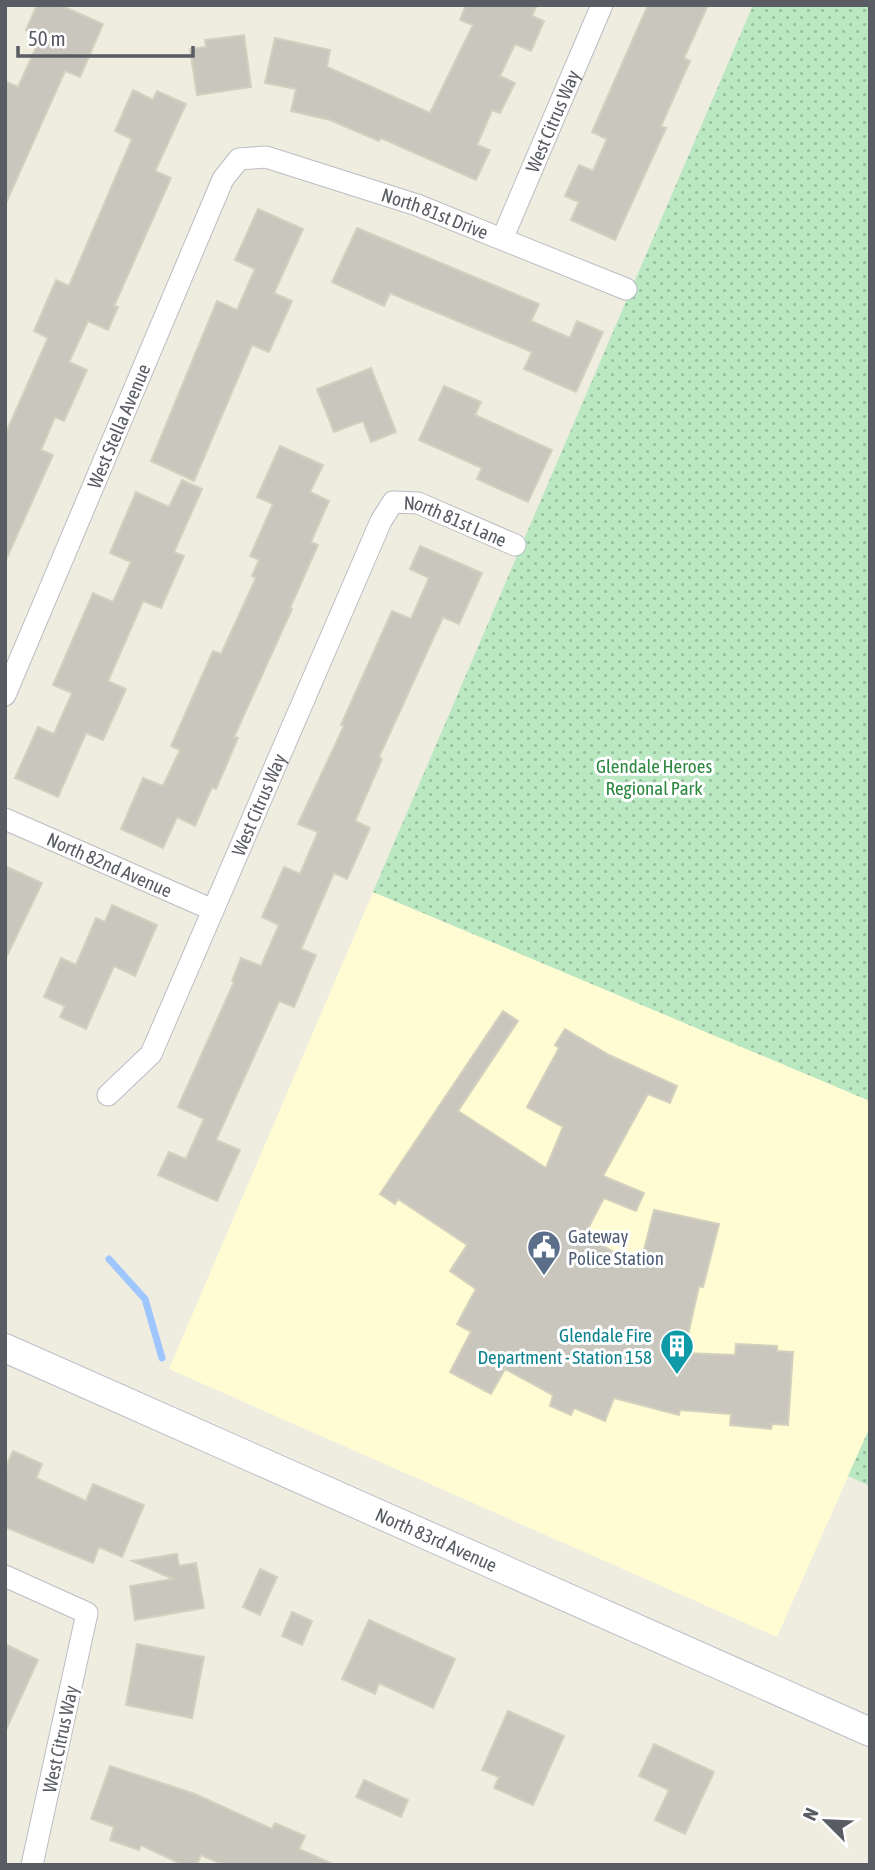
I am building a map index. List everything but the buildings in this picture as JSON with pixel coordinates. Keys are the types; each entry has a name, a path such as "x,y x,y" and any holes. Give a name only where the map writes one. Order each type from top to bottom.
{"main road":[{"name":"North 83rd Avenue","path":"5,1348 870,1732"}],"street":[{"name":"West Citrus Way","path":"503,237 602,5"},
{"name":"North 81st Drive","path":"239,159 266,157 417,205 503,237 626,289"},
{"name":"West Stella Avenue","path":"5,695 223,179 239,159"},
{"name":"West Citrus Way","path":"108,1095 151,1054 381,521 393,502"},
{"name":"North 81st Lane","path":"393,502 418,503 515,545"},
{"name":"North 82nd Avenue","path":"5,818 213,910"},
{"name":"West Citrus Way","path":"5,1576 87,1612 32,1865"}],"shaded area":[{"path":"373,892 870,1101 870,1427 777,1637 169,1369"}],"green space":[{"name":"Glendale Heroes Regional Park","path":"753,5 870,5 870,1101 373,892"},
{"path":"870,1427 870,1486 848,1476"}],"waterway":[{"path":"109,1259 145,1299 162,1358"}],"place":[{"name":"Gateway Police Station","path":"544,1277"},
{"name":"Glendale Fire Department - Station 158","path":"677,1376"}]}
